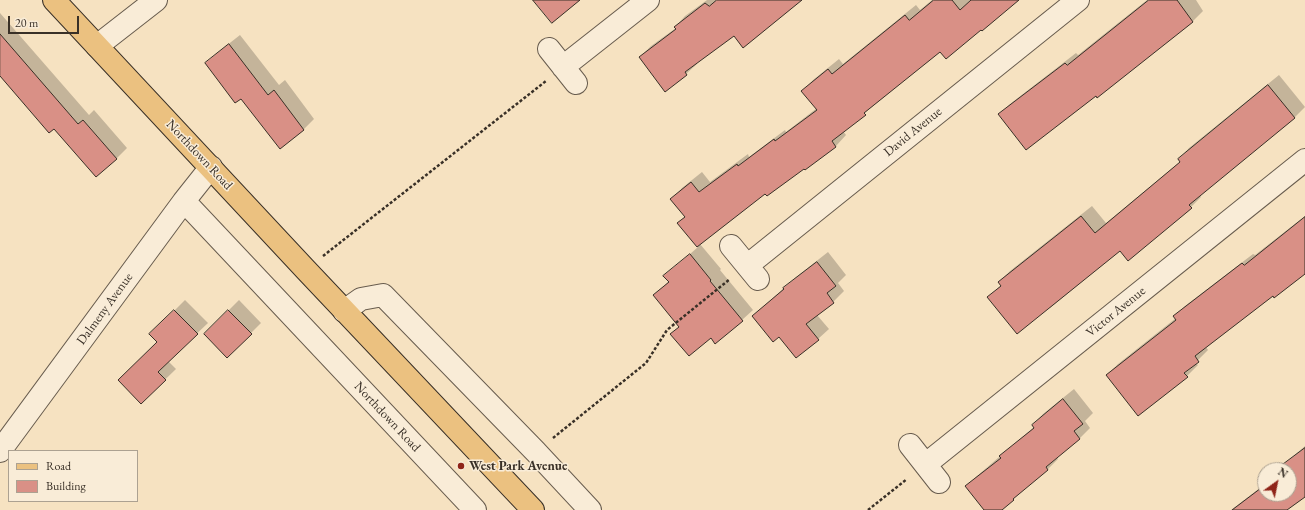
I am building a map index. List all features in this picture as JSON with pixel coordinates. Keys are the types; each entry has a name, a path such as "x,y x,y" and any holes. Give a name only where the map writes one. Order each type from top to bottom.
{"main road":[{"name":"Northdown Road","path":"54,0 344,311 533,510"}],"street":[{"path":"97,46 156,0"},
{"path":"549,49 569,75 648,0"},
{"name":"David Avenue","path":"753,272 1078,0"},
{"name":"Victor Avenue","path":"926,464 1305,160"},
{"name":"Dalmeny Avenue","path":"0,451 211,167"},
{"name":"Northdown Road","path":"184,202 474,510"},
{"path":"731,246 753,272"},
{"path":"344,311 361,298 383,295 536,452 590,510"},
{"path":"910,445 939,482"}],"path":[{"path":"306,270 569,75"},
{"path":"536,452 646,363 667,330 753,272"},
{"path":"868,510 926,464"}],"building":[{"path":"533,0 580,0 552,23"},
{"path":"717,0 802,0 743,48 734,36 685,72 687,75 665,92 639,57 676,29 674,27 705,3 709,6"},
{"path":"934,0 952,0 960,10 971,0 1019,0 946,59 940,52 864,113 866,115 832,141 836,147 767,196 765,194 697,247 677,223 685,217 670,199 691,182 699,192 737,164 738,166 774,139 775,141 817,110 801,91 828,69 832,74 905,15 909,20"},
{"path":"1149,0 1177,0 1193,22 1097,98 1096,96 1026,150 998,114 1065,63 1067,65"},
{"path":"0,34 78,124 83,120 117,159 96,177 54,129 49,133 0,76"},
{"path":"229,44 268,95 274,90 304,130 280,149 241,99 235,103 205,63"},
{"path":"1268,85 1295,118 1189,205 1192,208 1128,261 1120,251 1017,334 987,297 1001,286 998,282 1081,216 1095,233 1180,162 1178,159"},
{"path":"1305,217 1305,274 1274,298 1273,296 1195,356 1199,362 1184,373 1188,377 1138,416 1106,375 1176,320 1173,316 1242,263 1244,265"},
{"path":"690,254 743,321 715,344 711,338 689,356 670,334 679,327 653,295 669,282 663,276"},
{"path":"817,262 836,286 827,293 834,303 806,324 819,340 796,358 779,337 773,342 752,316 784,289 783,288"},
{"path":"174,310 198,334 158,372 166,380 141,404 118,380 157,342 149,334"},
{"path":"228,310 252,334 227,358 204,334"},
{"path":"1063,399 1083,424 1074,431 1080,439 1046,467 1048,470 1002,510 984,510 965,486 1001,458 999,456 1034,428 1032,425"},
{"path":"1305,448 1305,497 1287,510 1232,510 1257,491 1257,502 1297,502 1297,462 1286,462"}],"place":[{"name":"West Park Avenue","path":"461,466"}]}
